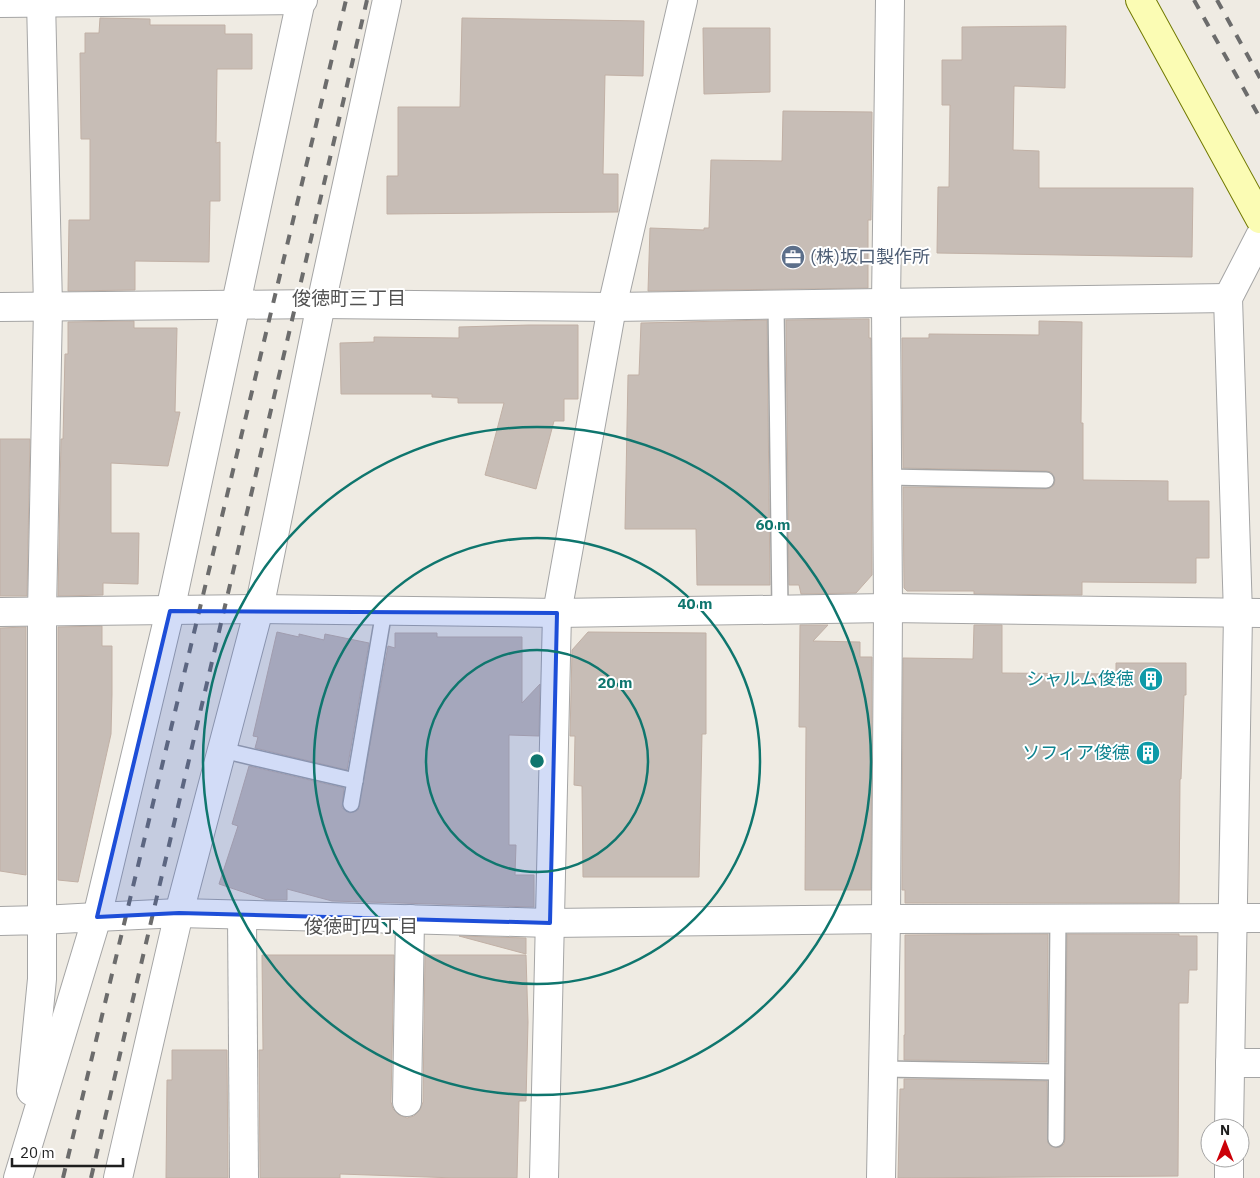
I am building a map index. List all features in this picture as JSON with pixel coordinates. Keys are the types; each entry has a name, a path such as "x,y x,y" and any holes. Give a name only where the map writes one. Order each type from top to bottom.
{"street":[{"path":"0,3 302,0 170,611 97,917 18,1178"},
{"path":"118,1178 178,913 259,609 321,304 387,0"},
{"path":"544,1178 557,613 612,307 683,0"},
{"path":"881,1178 886,919 888,608 886,303 890,0"},
{"path":"1140,0 1260,219"},
{"path":"18,1178 34,1070 42,979 42,612 48,307 41,2"},
{"path":"1229,1118 1231,918 1249,614 1228,298 1260,236"},
{"path":"0,307 321,304 612,307 1228,298"},
{"path":"0,612 259,609 557,613 888,608 1249,614"},
{"path":"0,921 178,913 550,922 1260,918"},
{"path":"242,914 244,1178"},
{"path":"407,1102 410,919"},
{"path":"1230,1063 1260,1063"}],"lane":[{"path":"776,304 780,610"},
{"path":"887,477 1046,480"},
{"path":"351,804 384,611"},
{"path":"222,750 355,780"},
{"path":"1056,1139 1058,918"},
{"path":"883,1069 1056,1072"}],"highlighted area":[{"path":"170,611 557,613 550,923 179,913 97,917"}],"building":[{"path":"100,18 150,19 150,25 225,25 225,34 252,34 252,69 217,69 216,143 220,142 220,201 210,201 209,262 135,261 135,290 68,291 69,220 90,220 90,139 81,139 80,53 85,53 85,33 99,33"},
{"path":"462,18 644,21 643,76 605,75 603,174 618,174 618,212 387,214 387,176 398,176 398,107 460,107"},
{"path":"1066,26 1065,88 1014,86 1013,150 1039,151 1039,188 1193,188 1192,257 937,253 938,187 949,187 950,105 942,105 942,60 962,60 962,27"},
{"path":"703,28 770,28 770,92 704,94"},
{"path":"783,111 872,112 871,220 868,220 868,288 648,291 650,228 704,230 704,228 709,228 711,160 782,161"},
{"path":"869,319 869,338 871,338 872,575 856,593 801,594 799,585 789,585 786,320"},
{"path":"767,320 770,585 697,585 696,529 625,529 628,375 639,375 641,323"},
{"path":"134,321 134,328 177,328 175,412 180,412 168,466 111,463 111,533 139,533 138,584 103,583 103,595 58,596 61,439 63,439 65,354 68,354 68,322"},
{"path":"1039,321 1082,322 1081,423 1083,423 1083,480 1168,481 1168,501 1209,501 1209,558 1196,558 1196,583 1082,582 1082,595 974,594 974,591 907,591 904,588 903,487 1046,489 1054,485 1055,480 1051,472 1046,471 903,468 902,338 929,338 929,334 1039,335"},
{"path":"578,325 578,399 564,399 564,421 554,421 536,489 485,475 504,403 458,403 458,398 432,397 432,394 341,394 340,343 374,342 374,337 459,338 459,327"},
{"path":"0,439 30,439 27,596 0,596"},
{"path":"800,625 828,625 813,641 860,642 860,657 872,657 871,890 805,890 806,727 799,727"},
{"path":"974,625 1002,625 1002,673 1116,674 1116,663 1186,663 1186,695 1184,695 1180,779 1179,903 905,903 905,890 902,890 903,658 973,659"},
{"path":"102,626 102,646 112,646 111,734 78,882 58,880 58,627"},
{"path":"26,627 26,875 0,871 0,628"},
{"path":"277,632 299,637 299,634 324,640 325,634 369,643 347,770 255,748 258,737 253,736"},
{"path":"588,632 706,633 706,734 702,734 699,877 583,877 582,786 574,785 575,736 570,736 572,650"},
{"path":"395,633 437,633 437,637 522,637 522,703 540,684 539,736 509,735 509,845 516,845 515,875 534,875 534,907 332,901 287,889 287,900 267,900 219,884 238,826 232,824 249,766 344,788 342,808 350,813 358,810 388,646 395,648"},
{"path":"1048,934 1047,1062 904,1060 905,935"},
{"path":"1067,934 1179,934 1179,936 1197,936 1197,970 1189,970 1188,1003 1179,1003 1178,1176 898,1178 900,1089 904,1089 904,1079 1047,1081 1048,1143 1055,1148 1064,1144"},
{"path":"459,936 526,938 526,954"},
{"path":"262,955 394,955 391,1102 393,1109 399,1115 407,1118 414,1116 420,1110 423,1102 425,955 526,955 528,1022 526,1101 519,1101 517,1178 340,1174 340,1178 260,1178 259,1050 263,1050"},
{"path":"172,1050 227,1050 228,1178 166,1178 167,1080 172,1080"}],"railway":[{"path":"63,1178 346,0"},
{"path":"91,1178 367,0"},
{"path":"1194,0 1260,118"},
{"path":"1217,0 1260,78"}],"place":[{"name":"(株)坂口製作所","path":"793,257"},
{"name":"シャルム俊徳","path":"1151,679"},
{"name":"ソフィア俊徳","path":"1148,753"}],"district":[{"name":"俊徳町三丁目","path":"349,298"},
{"name":"俊徳町四丁目","path":"361,926"}]}
